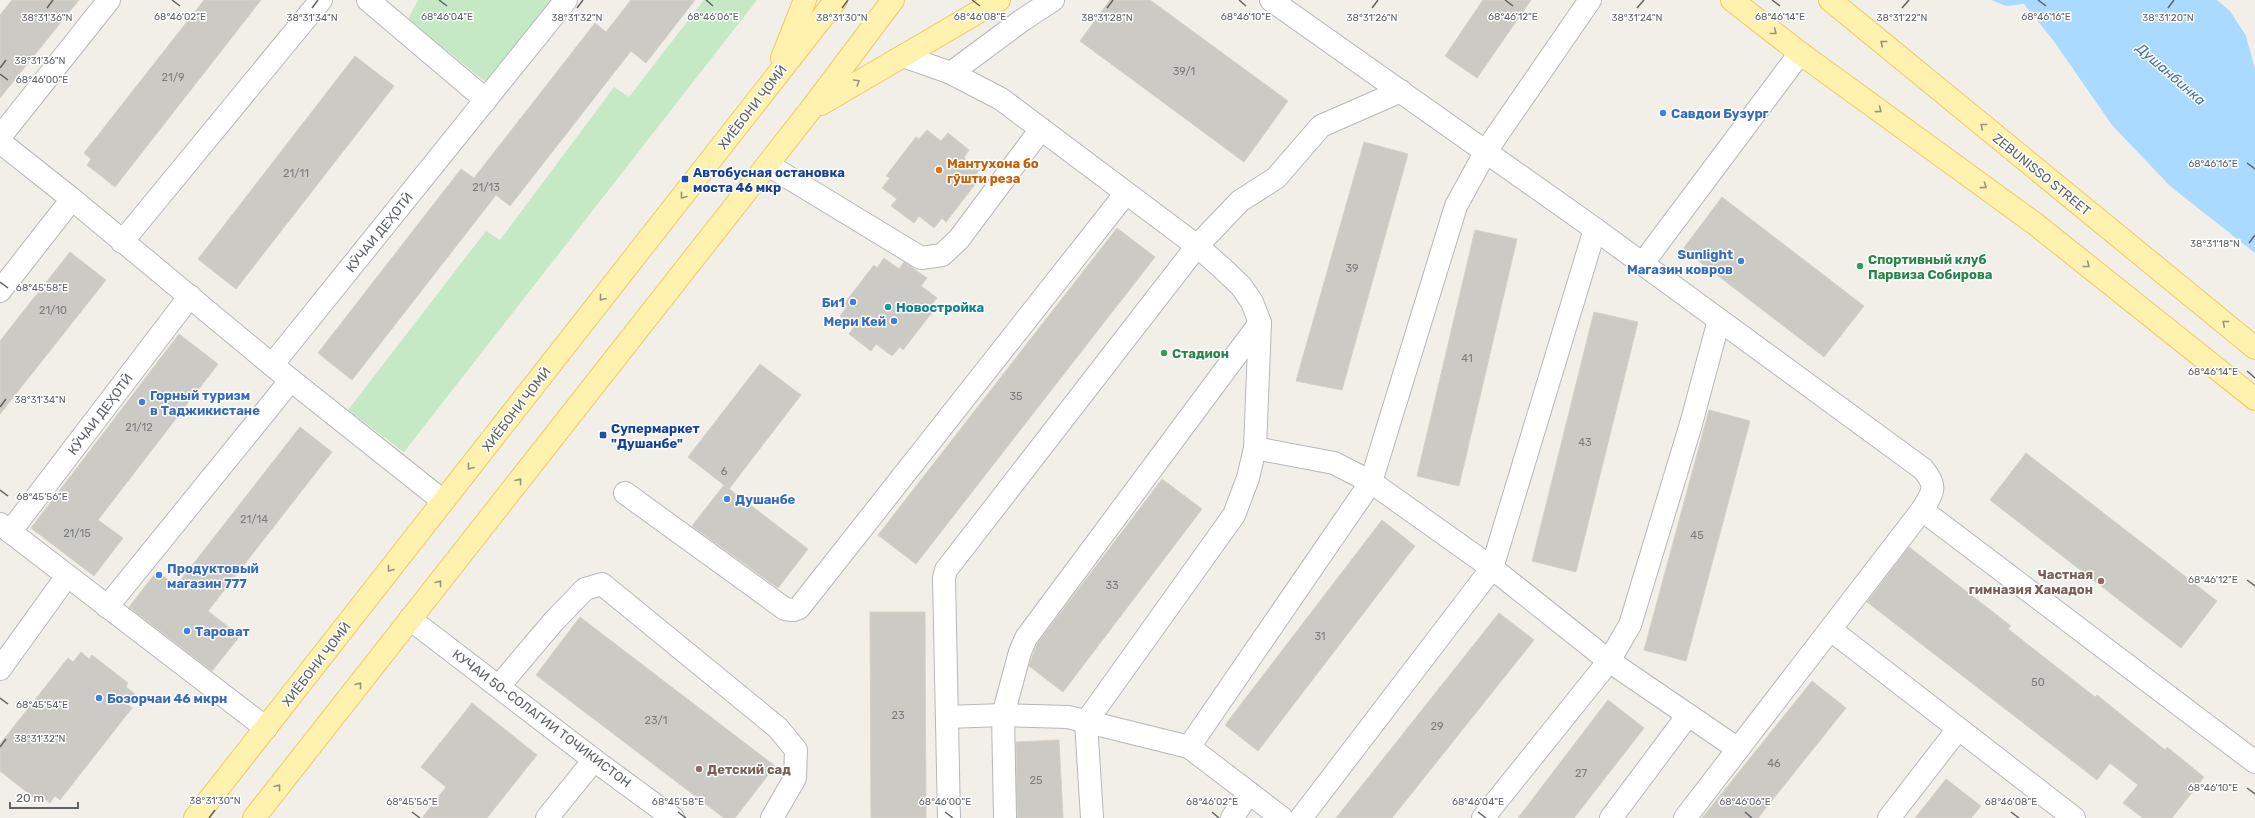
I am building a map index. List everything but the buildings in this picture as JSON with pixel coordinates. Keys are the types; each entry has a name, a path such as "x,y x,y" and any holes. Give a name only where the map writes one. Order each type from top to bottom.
{"main road":[{"path":"773,80 805,0"},
{"name":"ХИЁБОНИ ҶОМӢ","path":"195,818 836,0"},
{"path":"254,818 811,110 893,0"},
{"path":"811,110 999,0"},
{"path":"1732,0 1800,52 2034,223 2255,398"},
{"name":"ZEBUNISSO STREET","path":"1830,0 2255,348"}],"street":[{"path":"0,137 109,0"},
{"path":"122,242 321,0"},
{"path":"368,0 486,100"},
{"name":"КӮЧАИ ДЕҲОТӢ","path":"272,365 566,0"},
{"path":"951,73 1021,21 1053,0"},
{"path":"1271,0 1643,263 1923,469 1933,486 1932,493 1922,510 1685,818"},
{"path":"1189,747 1371,482 1456,206 1486,151 1590,0"},
{"path":"1643,263 1800,52"},
{"path":"902,56 951,73 1001,100 1041,129 1197,246 1240,286 1252,302 1260,323 1255,448 1248,478 1234,515 1086,722 1092,818"},
{"path":"949,818 944,578 946,570 1197,246 1240,201 1276,178 1321,126 1401,91"},
{"path":"768,165 921,258 942,255 959,239 1041,129"},
{"path":"0,142 72,199 272,365 443,501"},
{"path":"625,493 784,609 793,610 799,608 1126,193"},
{"path":"0,291 72,199"},
{"path":"1301,818 1492,568 1595,229"},
{"name":"КӮЧАИ ДЕҲОТӢ","path":"190,296 5,528 266,728"},
{"path":"1482,818 1609,661 1630,625 1691,424 1719,320"},
{"path":"1005,818 1003,715 1020,652 1026,638 1260,323"},
{"path":"107,607 291,380"},
{"path":"1255,448 1334,463 1371,482 1492,568 1609,661 1738,749"},
{"path":"1922,510 2255,762"},
{"path":"0,668 67,576"},
{"path":"499,686 554,621 585,589 602,584 778,728 796,750 795,778 772,818"},
{"name":"КУЧАИ 50-СОЛАГИИ ТОЧИКИСТОН","path":"410,619 594,760 673,818"},
{"path":"1831,630 2074,818"},
{"path":"947,718 1003,715 1068,717 1189,747 1282,818"},
{"path":"1611,818 1688,716"},
{"path":"1889,818 1958,729"},
{"path":"547,818 594,760"},
{"path":"1232,818 1249,793"}],"green space":[{"path":"418,0 553,0 488,84 408,19"},
{"path":"704,0 757,0 404,452 348,410 486,231 500,240 614,87 629,97"}],"water":[{"name":"Душанбинка","path":"1991,0 2217,0 2230,11 2246,36 2255,69 2255,253 2170,186 2112,125 2053,40 2024,4 2006,6"}],"place":[{"name":"Савдои Бузург","path":"1663,113"},
{"name":"Мантухона бо гӯшти реза","path":"939,170"},
{"name":"Автобусная остановка моста 46 мкр","path":"685,179"},
{"name":"Sunlight Магазин ковров","path":"1741,261"},
{"name":"Спортивный клуб Парвиза Собирова","path":"1860,266"},
{"name":"Би1","path":"853,302"},
{"name":"Новостройка","path":"888,307"},
{"name":"Мери Кей","path":"894,321"},
{"name":"Стадион","path":"1164,353"},
{"name":"Горный туризм в Таджикистане","path":"142,402"},
{"name":"Супермаркет \"Душанбе\"","path":"603,435"},
{"name":"Душанбе","path":"727,499"},
{"name":"Продуктовый магазин 777","path":"159,575"},
{"name":"Частная гимназия Хамадон","path":"2101,581"},
{"name":"Тароват","path":"187,631"},
{"name":"Бозорчаи 46 мкрн","path":"99,698"},
{"name":"Детский сад","path":"699,769"}]}
